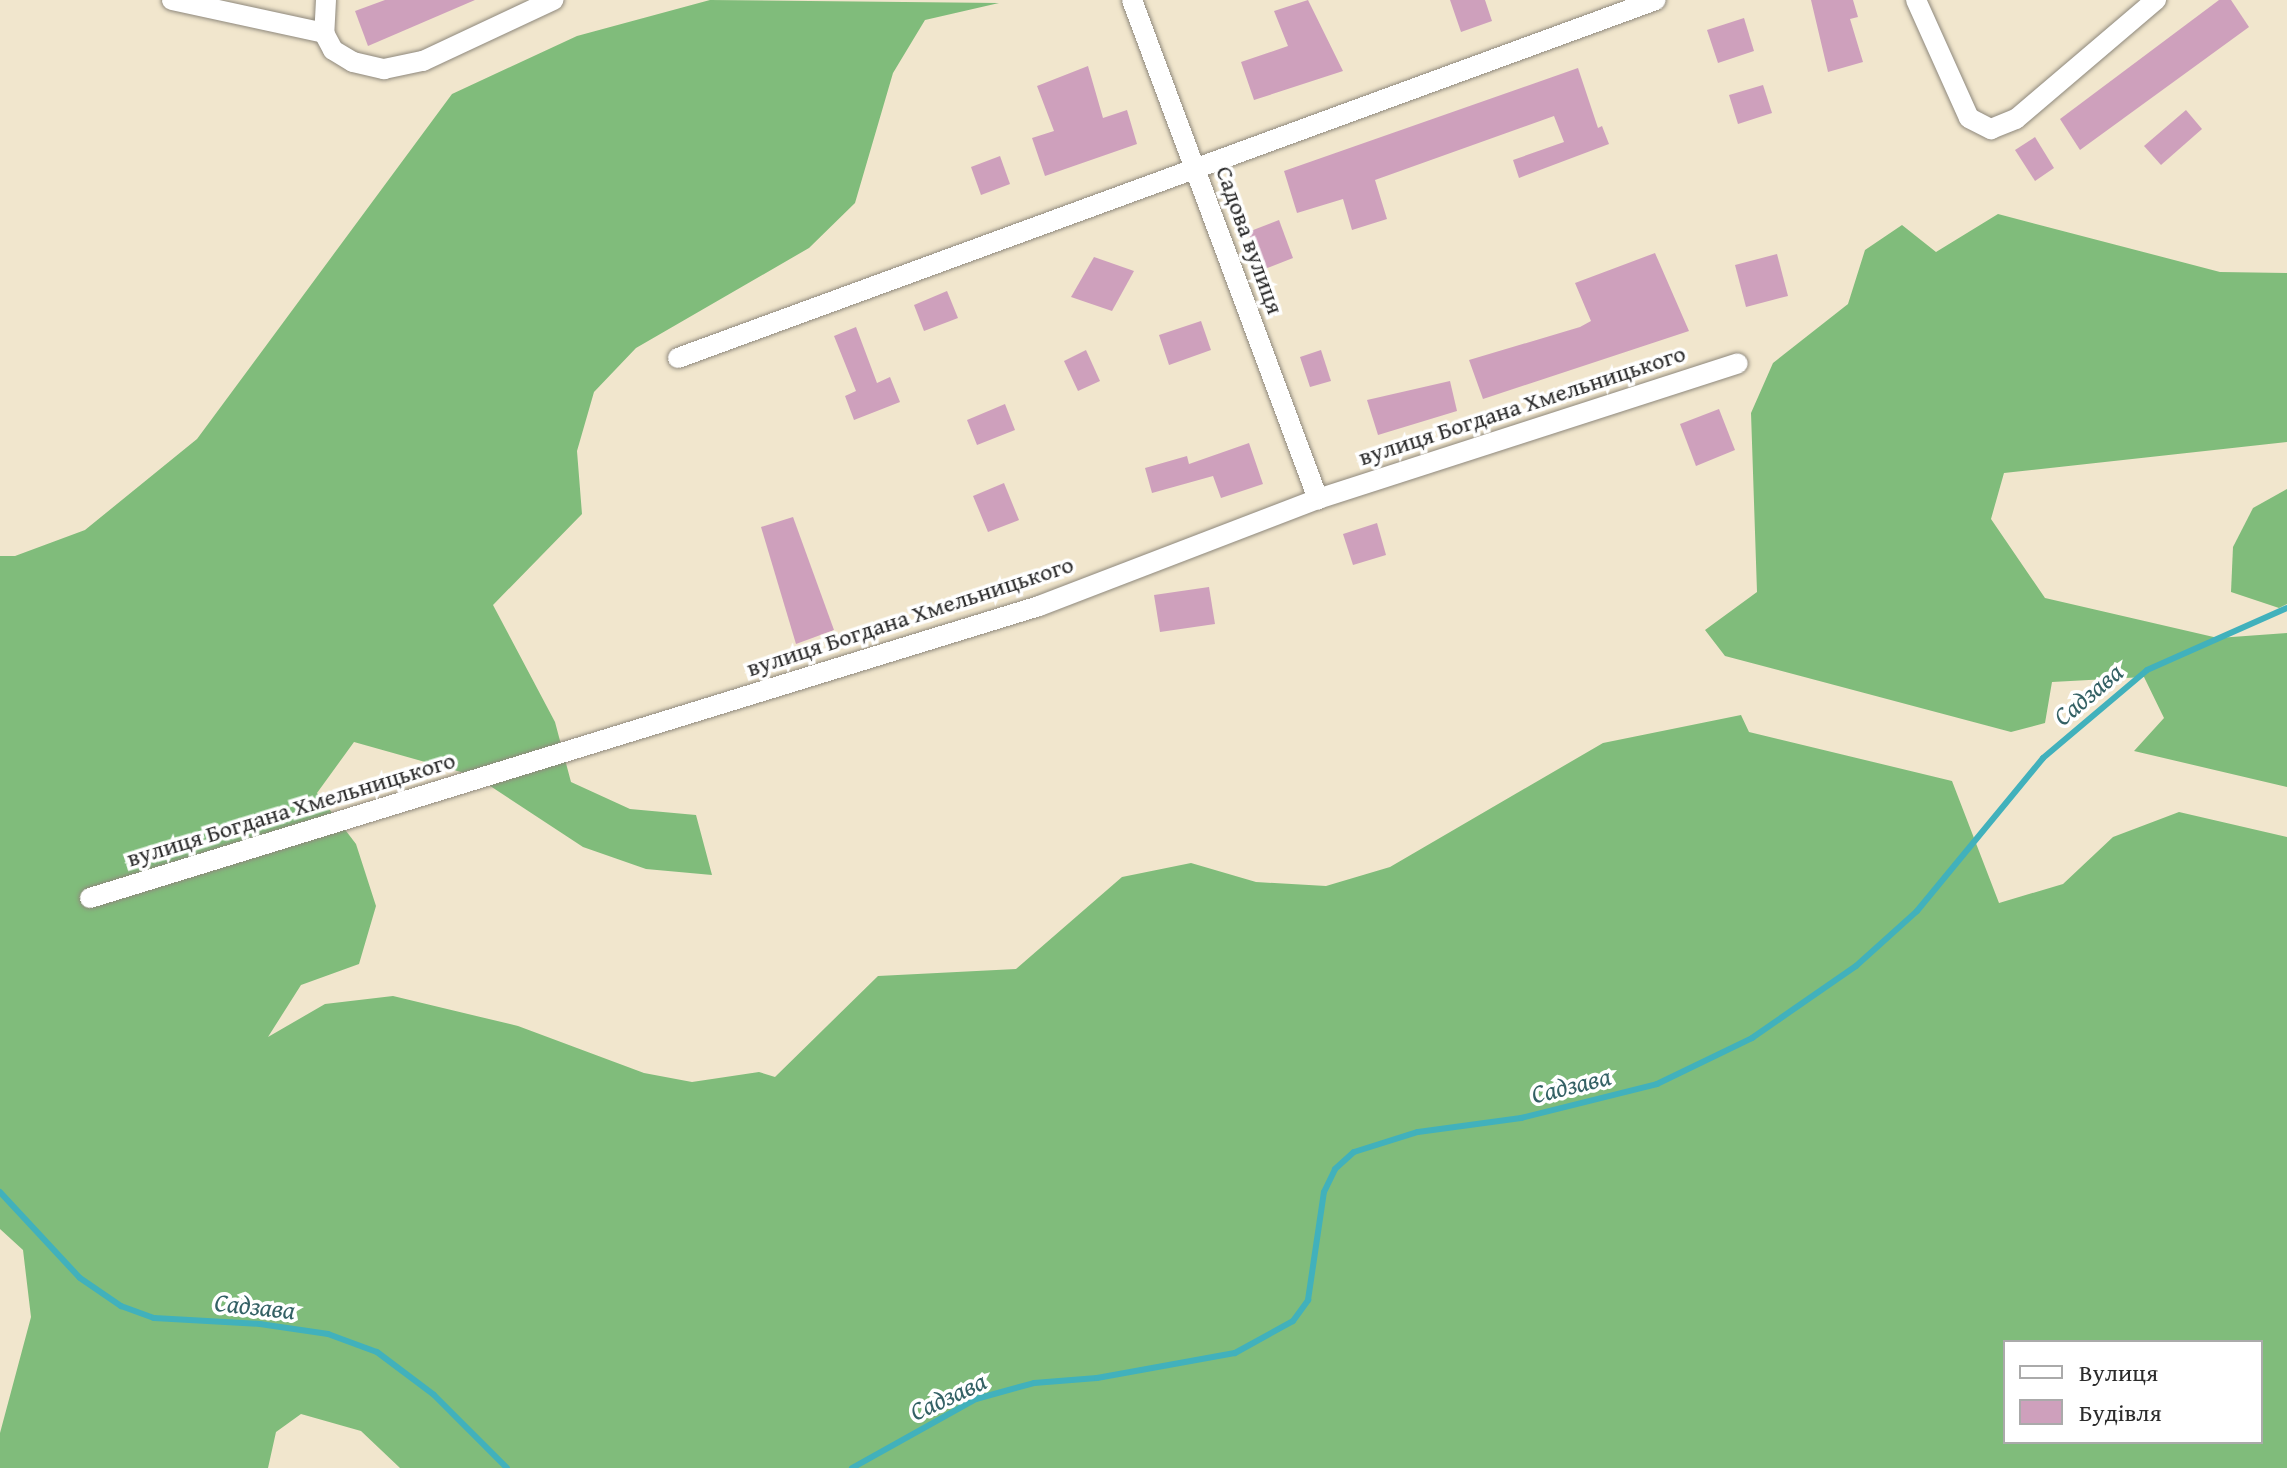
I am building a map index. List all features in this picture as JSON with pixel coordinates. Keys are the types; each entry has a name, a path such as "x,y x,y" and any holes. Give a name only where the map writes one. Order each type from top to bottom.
{"street":[{"path":"172,0 324,33"},
{"path":"326,0 324,33 333,50 353,62 401,68 553,0"},
{"name":"Садова вулиця","path":"1132,0 1318,499"},
{"path":"678,358 1656,0"},
{"path":"1916,0 1969,118 1991,129 2016,119 2156,0"},
{"name":"вулиця Богдана Хмельницького","path":"90,898 1039,606 1318,499 1738,363"}],"green space":[{"path":"710,0 999,3 925,20 893,73 855,203 809,248 636,348 594,392 577,451 582,514 493,605 555,722 571,782 630,809 696,815 712,875 646,869 583,847 475,776 354,742 317,793 356,844 376,906 359,964 301,985 268,1037 325,1004 393,996 518,1026 644,1073 692,1082 759,1072 775,1077 878,976 1016,969 1122,877 1191,863 1256,882 1326,886 1390,867 1603,743 1741,715 1749,732 1952,781 1999,903 2063,884 2113,837 2179,812 2287,837 2287,1468 400,1468 361,1431 301,1414 276,1432 268,1468 0,1468 0,1433 31,1317 23,1250 0,1229 0,556 15,556 85,530 197,439 452,94 577,36"},
{"path":"1998,214 2220,272 2287,273 2287,442 2004,473 1991,519 2045,598 2218,638 2287,633 2287,787 2134,751 2164,718 2144,677 2052,682 2045,723 2011,732 1725,656 1705,630 1757,592 1751,413 1773,363 1848,304 1865,250 1902,225 1936,252"},
{"path":"2287,489 2287,604 2279,608 2231,592 2233,547 2253,508"}],"building":[{"path":"385,0 475,0 368,46 355,11"},
{"path":"1308,0 1343,71 1254,100 1241,62 1288,46 1274,11"},
{"path":"1450,0 1485,0 1492,21 1461,32"},
{"path":"1811,0 1853,0 1858,17 1850,19 1863,62 1828,72"},
{"path":"2219,0 2231,0 2249,27 2080,150 2060,119"},
{"path":"1744,18 1754,51 1718,63 1707,30"},
{"path":"1088,66 1103,118 1127,110 1137,144 1045,176 1032,138 1054,131 1037,86"},
{"path":"1578,68 1598,128 1602,126 1609,144 1519,178 1513,160 1564,142 1554,116 1375,180 1387,219 1352,230 1343,199 1297,213 1284,171"},
{"path":"1763,85 1772,113 1738,124 1729,95"},
{"path":"2186,110 2202,129 2161,165 2144,146"},
{"path":"2035,137 2054,168 2035,181 2015,150"},
{"path":"1000,156 1010,184 981,195 971,167"},
{"path":"1279,220 1293,258 1262,270 1248,232"},
{"path":"1655,253 1689,331 1483,399 1469,360 1591,321 1575,283"},
{"path":"1777,254 1788,296 1746,307 1735,265"},
{"path":"1094,257 1134,271 1112,311 1071,297"},
{"path":"947,291 958,318 924,331 914,305"},
{"path":"1201,321 1211,350 1169,365 1159,335"},
{"path":"856,327 877,383 890,377 900,402 854,420 845,396 856,391 834,336"},
{"path":"1086,350 1100,381 1078,391 1064,361"},
{"path":"1321,350 1331,381 1310,387 1300,357"},
{"path":"1450,381 1457,411 1378,435 1367,400"},
{"path":"1005,404 1015,430 977,445 967,420"},
{"path":"1719,409 1735,450 1696,466 1680,424"},
{"path":"1249,443 1263,484 1221,498 1213,476 1152,493 1145,468 1187,456 1189,464"},
{"path":"1004,483 1019,520 988,532 973,496"},
{"path":"793,517 834,630 796,644 761,527"},
{"path":"1377,523 1386,555 1353,565 1343,534"},
{"path":"1209,587 1215,624 1160,632 1154,595"}],"waterway":[{"name":"Садзава","path":"852,1468 976,1399 1034,1383 1097,1378 1235,1353 1293,1321 1308,1300 1324,1192 1335,1169 1354,1152 1418,1132 1521,1118 1657,1084 1752,1038 1856,966 1917,911 2043,758 2147,670 2287,608"},
{"name":"Садзава","path":"0,1192 80,1278 121,1306 154,1318 260,1324 328,1334 377,1352 434,1395 507,1468"}]}
